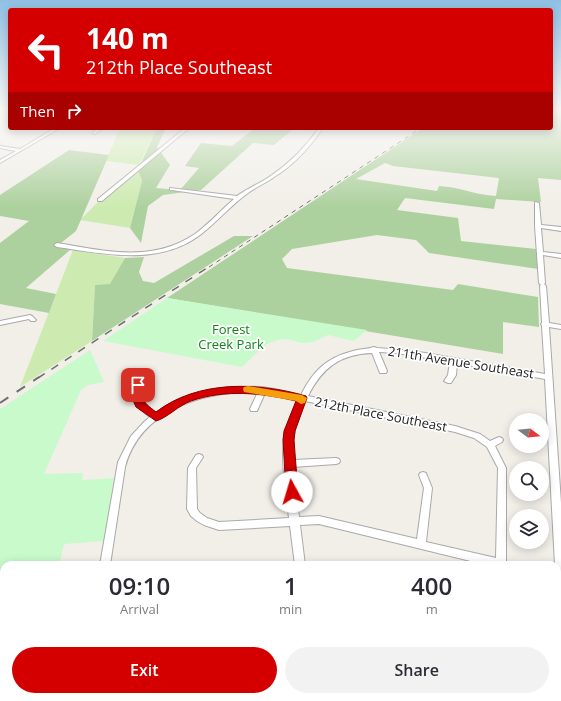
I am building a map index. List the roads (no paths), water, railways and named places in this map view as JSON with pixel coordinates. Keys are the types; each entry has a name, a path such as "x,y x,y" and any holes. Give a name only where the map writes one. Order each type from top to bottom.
{"street":[{"path":"0,162 35,142"},
{"path":"100,200 170,142"},
{"path":"57,245 126,255 152,253 175,246 197,235 238,198 296,159 310,142"},
{"path":"0,147 21,150"},
{"path":"172,189 238,198"},
{"path":"537,203 548,377 558,480 561,561"},
{"path":"538,226 561,229"},
{"path":"540,253 561,256"},
{"path":"0,323 30,317 33,320"},
{"path":"544,324 561,327"},
{"path":"374,349 383,371"},
{"name":"211th Avenue Southeast","path":"300,561 289,464 290,431 302,398 312,379 330,362 353,353 374,349 396,350 548,377"},
{"path":"448,382 452,375 454,360"},
{"path":"140,371 137,398 139,404 156,417"},
{"name":"212th Place Southeast","path":"106,561 119,474 124,457 132,441 156,417 169,407 199,395 234,389 263,390 455,429 477,436 490,445"},
{"path":"254,409 263,390"},
{"path":"499,440 490,445 502,468 500,561"},
{"path":"198,457 192,468 192,509 194,514 200,519 219,526 295,520 325,521 488,561"},
{"path":"289,464 336,461"},
{"path":"421,544 428,488 423,475"}],"railway":[{"path":"209,267 400,142"},
{"path":"38,378 210,266"},
{"path":"0,403 39,377"}],"park label":[{"name":"Forest Creek Park","path":"231,336"}]}
